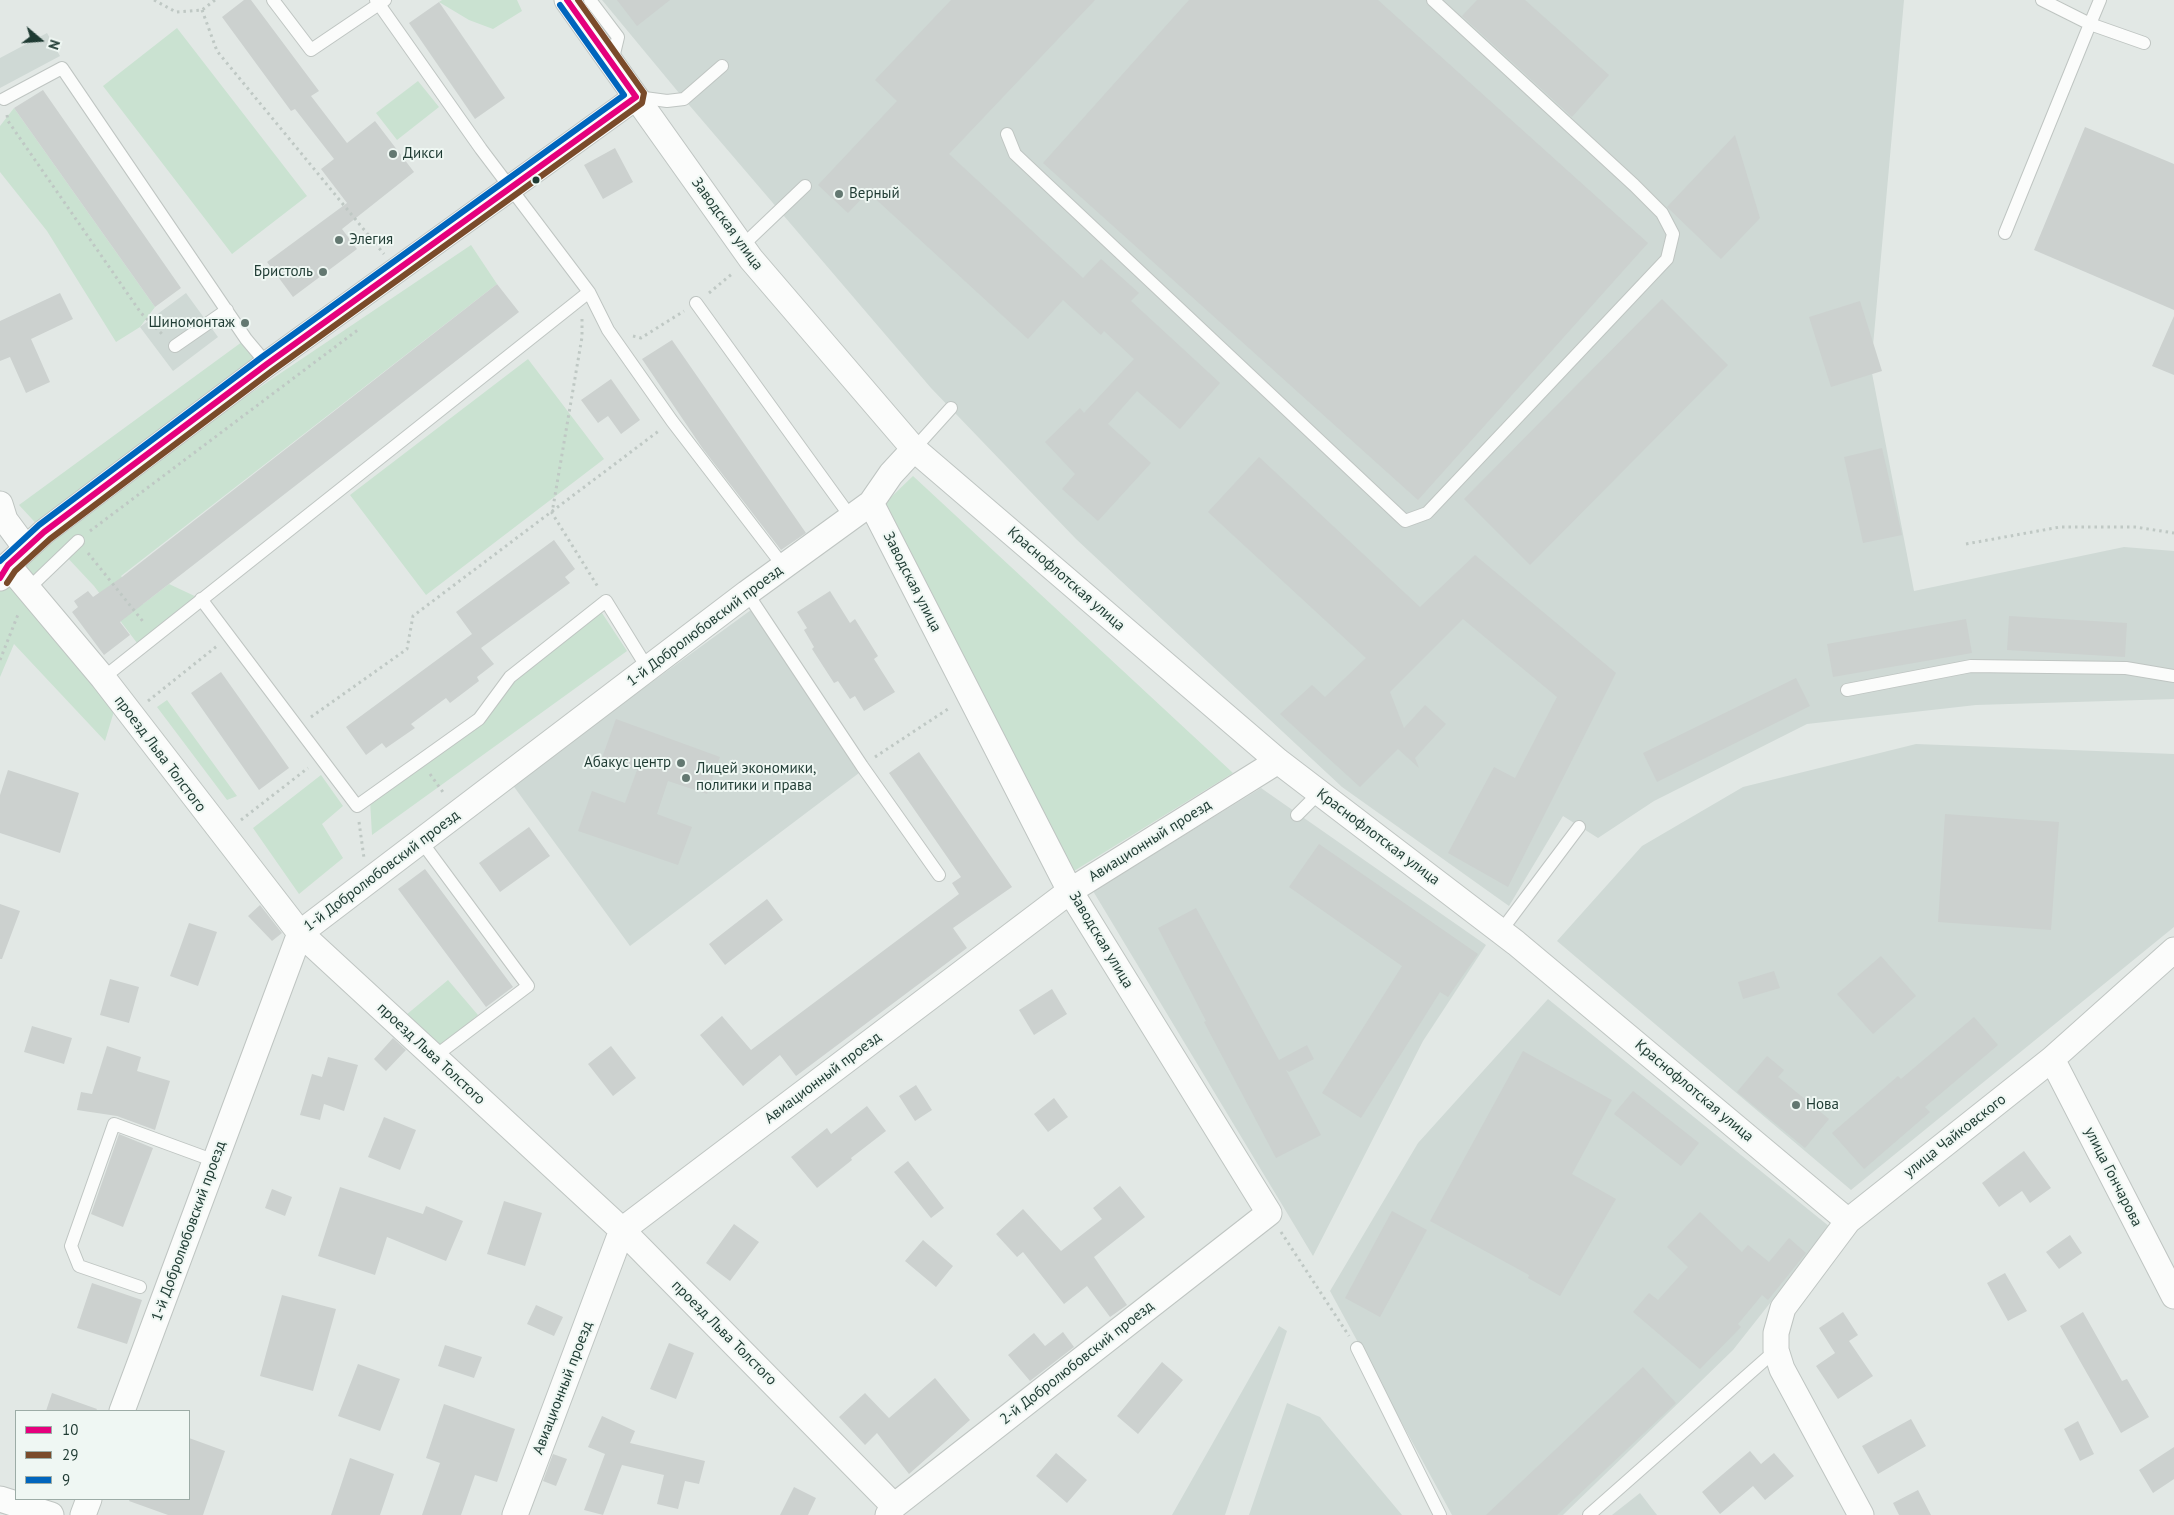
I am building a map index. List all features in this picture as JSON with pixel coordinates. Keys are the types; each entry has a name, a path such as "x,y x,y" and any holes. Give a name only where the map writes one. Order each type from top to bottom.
{"street":[{"name":"Заводская улица","path":"567,0 742,246 914,449"},
{"path":"4,571 25,547 267,364 636,97"},
{"path":"872,503 891,474 914,449"},
{"name":"Краснофлотская улица","path":"914,449 1278,761 1501,931 1848,1220"},
{"name":"Заводская улица","path":"872,503 1070,891 1269,1213"},
{"name":"1-й Добролюбовский проезд","path":"122,1410 300,933 747,593 850,516 872,503"},
{"path":"0,504 5,520 25,547"},
{"name":"проезд Льва Толстого","path":"4,571 28,588 103,678 300,933 622,1230 891,1511"},
{"name":"Авиационный проезд","path":"515,1515 622,1230 1070,891 1278,761"},
{"name":"улица Чайковского","path":"1776,1350 1776,1333 1783,1308 1848,1220 2052,1059 2174,950"},
{"name":"улица Гончарова","path":"2052,1059 2174,1296"},
{"name":"2-й Добролюбовский проезд","path":"891,1511 1269,1213"},
{"path":"1776,1350 1782,1369 1861,1515"},
{"path":"0,1499 51,1515"},
{"path":"83,1515 89,1500"}],"lane":[{"path":"273,0 311,50 380,2 672,422 784,567"},
{"path":"590,0 618,38 612,62"},
{"path":"1007,134 1015,154 1405,521 1427,513 1667,259 1672,234 1662,213 1634,185 1433,0"},
{"path":"2042,0 2090,24 2144,43"},
{"path":"2006,233 2100,0"},
{"path":"636,97 667,101 684,99 722,66"},
{"path":"4,99 62,68 226,310 267,364"},
{"path":"742,246 804,186"},
{"path":"103,678 585,295"},
{"path":"696,303 850,516"},
{"path":"175,346 226,310"},
{"path":"914,449 951,408"},
{"path":"28,588 78,541"},
{"path":"747,593 862,766 939,875"},
{"path":"201,599 358,806 479,719 510,677 606,601 648,668"},
{"path":"1847,690 1971,666 2126,668 2174,676"},
{"path":"1297,815 1320,792"},
{"path":"1501,931 1579,827"},
{"path":"421,842 528,986 434,1057"},
{"path":"140,1287 79,1266 71,1246 114,1124 215,1161"},
{"path":"1357,1348 1398,1423 1440,1515"},
{"path":"1589,1515 1776,1350"}],"path":[{"path":"154,0 176,12 202,10 215,0"},
{"path":"202,10 217,51 398,270"},
{"path":"4,99 8,121 13,129 142,313 175,346"},
{"path":"585,295 582,337 552,513 606,601"},
{"path":"154,637 118,588 78,541 365,324"},
{"path":"298,726 407,649 413,616 672,422"},
{"path":"1966,544 2060,527 2135,528 2174,533"},
{"path":"0,660 28,588"},
{"path":"154,709 147,701 229,636"},
{"path":"862,766 970,695"},
{"path":"236,815 241,821 322,757"},
{"path":"421,761 458,814"},
{"path":"358,806 367,883"},
{"path":"1269,1213 1357,1348"}],"shaded area":[{"path":"602,0 1904,0 1871,368 1914,591 2124,547 2174,551 2174,699 1976,705 1807,724 1654,801 1598,838 1563,816 1509,906 1342,787 1076,539 931,388"},
{"path":"47,33 60,56 0,88 0,58"},
{"path":"186,293 218,337 173,371 140,327"},
{"name":"Лицей экономики, политики и права","path":"751,610 859,773 630,946 512,784"},
{"path":"1916,744 2174,754 2174,927 1851,1190 1557,941 1642,846 1743,787"},
{"path":"1261,788 1486,945 1423,1041 1313,1256 1093,891"},
{"path":"1548,999 1830,1227 1733,1350 1563,1515 1452,1515 1330,1291 1418,1143"},
{"path":"1279,1326 1287,1331 1225,1515 1172,1515"},
{"path":"1287,1403 1320,1417 1402,1515 1249,1515"},
{"path":"1640,1493 1657,1515 1612,1515"}],"green space":[{"path":"442,0 517,0 522,11 493,29 469,20 439,2"},
{"path":"177,28 307,196 232,254 103,86"},
{"path":"418,81 439,107 397,140 376,113"},
{"path":"14,108 155,307 140,327 116,342 47,231 0,172 0,126"},
{"path":"471,245 497,284 121,576 143,604 169,584 201,599 140,647 94,586 64,554 31,583 16,551 44,532 19,505 246,339 267,364 49,529"},
{"path":"528,359 604,459 426,595 350,495"},
{"path":"913,476 1233,773 1074,871 885,503"},
{"path":"0,574 115,708 105,741 14,644 0,677"},
{"path":"600,610 627,651 372,835 370,800 482,722 512,680"},
{"path":"167,700 237,796 227,800 157,707"},
{"path":"321,775 343,806 322,824 343,858 299,894 253,828"},
{"path":"448,980 478,1015 436,1050 406,1015"}],"building":[{"path":"244,0 251,0 319,91 311,96 347,143 375,121 414,172 342,229 357,249 293,297 267,262 347,203 321,169 334,159 295,109 291,111 222,17"},
{"path":"617,0 670,0 637,26"},
{"path":"951,0 1095,0 949,154 1083,278 1101,259 1139,293 1131,301 1220,383 1180,429 1137,391 1108,424 1151,463 1098,521 1062,489 1075,474 1045,442 1080,408 1084,413 1134,359 1104,331 1101,335 1063,300 1028,339 868,192 848,213 818,185 897,101 875,80"},
{"path":"1189,0 1378,0 1648,243 1418,500 1043,163"},
{"path":"1477,0 1525,0 1609,75 1572,117 1462,16"},
{"path":"439,2 505,98 475,119 409,23"},
{"path":"43,90 181,288 155,307 14,108"},
{"path":"2085,127 2174,164 2174,310 2034,250"},
{"path":"1735,135 1760,218 1721,259 1667,207"},
{"path":"615,148 633,182 603,199 584,165"},
{"path":"497,284 519,312 120,622 130,635 104,655 72,612 78,607 74,601 88,591 93,597 122,577"},
{"path":"60,293 73,319 31,339 50,382 26,393 10,357 0,361 0,321"},
{"path":"1662,299 1728,365 1530,565 1464,499"},
{"path":"1860,301 1882,371 1831,387 1809,317"},
{"path":"2174,316 2174,375 2152,366"},
{"path":"672,340 806,533 781,550 703,449 642,359"},
{"path":"611,379 640,420 621,434 608,416 598,423 581,400"},
{"path":"1882,448 1902,535 1863,543 1844,457"},
{"path":"1259,457 1420,607 1475,555 1616,673 1508,887 1448,853 1494,767 1515,778 1557,697 1463,619 1390,692 1404,728 1425,705 1446,724 1415,758 1419,768 1398,749 1360,787 1280,714 1312,685 1325,697 1366,658 1208,512"},
{"path":"554,540 575,569 565,577 570,583 481,648 494,664 477,677 479,681 450,703 446,698 411,724 415,728 386,748 382,743 366,755 346,727 472,634 456,612"},
{"path":"830,591 850,623 855,619 878,656 874,659 895,692 864,711 855,696 850,699 838,681 834,683 812,649 814,647 804,630 807,628 797,612"},
{"path":"2009,616 2127,623 2125,657 2007,650"},
{"path":"1966,619 1972,653 1833,677 1827,644"},
{"path":"221,672 289,768 259,790 191,693"},
{"path":"1796,678 1810,706 1657,782 1643,753"},
{"path":"616,719 720,757 707,794 668,781 657,814 692,827 678,865 578,831 592,791 625,803 637,770 602,758"},
{"path":"919,752 1012,887 953,928 967,948 796,1076 780,1055 743,1086 700,1035 722,1016 751,1050 959,894 952,883 961,877 889,773"},
{"path":"8,770 79,793 60,853 0,833 0,795"},
{"path":"1945,814 2059,822 2051,930 1938,922"},
{"path":"529,827 550,856 500,892 479,863"},
{"path":"1319,844 1478,954 1448,997 1440,992 1361,1118 1322,1093 1402,966 1289,887"},
{"path":"425,869 513,987 486,1007 398,889"},
{"path":"767,899 783,920 725,965 709,944"},
{"path":"0,904 20,911 2,959 0,959"},
{"path":"260,905 282,933 272,941 248,916"},
{"path":"1196,908 1279,1060 1307,1045 1314,1059 1289,1072 1286,1070 1321,1135 1276,1158 1204,1022 1206,1021 1158,928"},
{"path":"189,923 217,932 198,986 170,976"},
{"path":"1881,956 1916,996 1873,1034 1837,994"},
{"path":"1774,971 1780,988 1743,999 1738,982"},
{"path":"110,979 139,987 129,1023 100,1015"},
{"path":"1052,989 1067,1014 1034,1035 1019,1010"},
{"path":"1974,1017 1998,1045 1925,1107 1930,1112 1864,1169 1832,1133 1898,1076 1901,1079"},
{"path":"32,1026 72,1038 64,1064 24,1052"},
{"path":"393,1038 406,1050 386,1071 374,1059"},
{"path":"107,1046 141,1057 137,1071 170,1081 155,1130 117,1116 77,1110 81,1092 92,1094"},
{"path":"611,1046 636,1078 613,1096 588,1064"},
{"path":"1523,1051 1612,1100 1572,1174 1616,1199 1560,1296 1528,1278 1529,1275 1430,1221"},
{"path":"1767,1056 1784,1070 1778,1077 1829,1119 1805,1148 1737,1092"},
{"path":"328,1057 358,1065 344,1111 324,1104 320,1120 300,1115 312,1074 322,1077"},
{"path":"916,1085 932,1110 915,1121 899,1096"},
{"path":"1633,1091 1699,1143 1681,1166 1614,1114"},
{"path":"1054,1098 1068,1117 1048,1132 1034,1114"},
{"path":"867,1106 886,1131 817,1188 791,1157 827,1128 831,1134"},
{"path":"384,1117 416,1130 400,1170 368,1157"},
{"path":"119,1134 153,1148 123,1227 91,1214"},
{"path":"2024,1151 2051,1188 2030,1203 2022,1191 1999,1207 1982,1183"},
{"path":"908,1161 944,1208 931,1218 894,1172"},
{"path":"1120,1186 1145,1217 1094,1257 1127,1305 1110,1317 1087,1286 1064,1304 1023,1252 1017,1257 996,1234 1023,1209 1061,1251 1102,1219 1093,1208"},
{"path":"340,1187 423,1214 426,1206 463,1221 446,1261 387,1237 375,1275 318,1256"},
{"path":"272,1189 292,1197 285,1216 265,1208"},
{"path":"504,1201 542,1213 525,1266 487,1254"},
{"path":"1392,1211 1427,1230 1380,1317 1345,1298"},
{"path":"1700,1212 1742,1252 1748,1245 1769,1262 1789,1238 1806,1253 1768,1300 1762,1295 1738,1324 1741,1327 1700,1369 1633,1312 1649,1293 1658,1300 1688,1267 1667,1247"},
{"path":"734,1224 759,1242 730,1281 706,1263"},
{"path":"2070,1235 2082,1253 2059,1269 2046,1252"},
{"path":"923,1240 953,1266 936,1287 905,1261"},
{"path":"2005,1273 2027,1311 2008,1321 1987,1283"},
{"path":"92,1283 142,1300 127,1344 77,1328"},
{"path":"282,1295 336,1309 313,1391 260,1376"},
{"path":"536,1305 563,1317 554,1336 527,1324"},
{"path":"1843,1312 1858,1335 1849,1341 1873,1376 1838,1399 1816,1366 1835,1353 1819,1328"},
{"path":"2083,1312 2122,1381 2127,1379 2149,1417 2121,1433 2060,1326"},
{"path":"1063,1332 1074,1347 1030,1381 1008,1355 1034,1333 1045,1346"},
{"path":"669,1343 694,1353 676,1399 650,1389"},
{"path":"445,1345 482,1357 474,1378 438,1366"},
{"path":"1162,1362 1183,1380 1138,1434 1117,1416"},
{"path":"358,1364 400,1379 380,1431 338,1416"},
{"path":"1643,1367 1676,1403 1557,1515 1486,1515"},
{"path":"935,1378 970,1420 909,1474 877,1433 865,1445 839,1417 865,1393 889,1418"},
{"path":"52,1393 97,1409 96,1410 46,1410"},
{"path":"444,1404 515,1429 497,1482 475,1475 461,1515 422,1515 440,1463 426,1458"},
{"path":"602,1416 635,1431 630,1443 705,1461 699,1484 685,1481 678,1509 657,1504 664,1475 622,1465 603,1515 584,1510 605,1454 588,1447"},
{"path":"1911,1419 1926,1446 1878,1474 1862,1446"},
{"path":"2078,1421 2094,1454 2080,1461 2064,1429"},
{"path":"190,1438 225,1451 203,1515 168,1515 129,1501 190,1500"},
{"path":"2174,1447 2174,1479 2153,1493 2139,1470"},
{"path":"1750,1451 1761,1464 1774,1453 1794,1476 1765,1500 1753,1486 1720,1514 1702,1492"},
{"path":"1056,1453 1087,1480 1067,1503 1036,1476"},
{"path":"553,1454 567,1459 556,1486 543,1481"},
{"path":"350,1458 394,1474 380,1515 331,1515"},
{"path":"794,1487 816,1498 808,1515 780,1515"},
{"path":"1918,1490 1931,1515 1899,1515 1893,1503"}],"transit line":[{"name":"10","path":"0,578 8,565 44,532 267,364 636,97 567,0"},
{"name":"29","path":"7,583 15,571 50,539 272,371 642,103 644,93 578,0"},
{"name":"9","path":"0,561 39,525 262,357 624,95 560,5"}],"place":[{"name":"Дикси","path":"393,154"},
{"name":"Верный","path":"839,194"},
{"name":"Элегия","path":"339,240"},
{"name":"Бристоль","path":"323,272"},
{"name":"Шиномонтаж","path":"245,323"},
{"name":"Абакус центр","path":"681,763"},
{"name":"Лицей экономики, политики и права","path":"686,778"},
{"name":"Нова","path":"1796,1105"}]}
